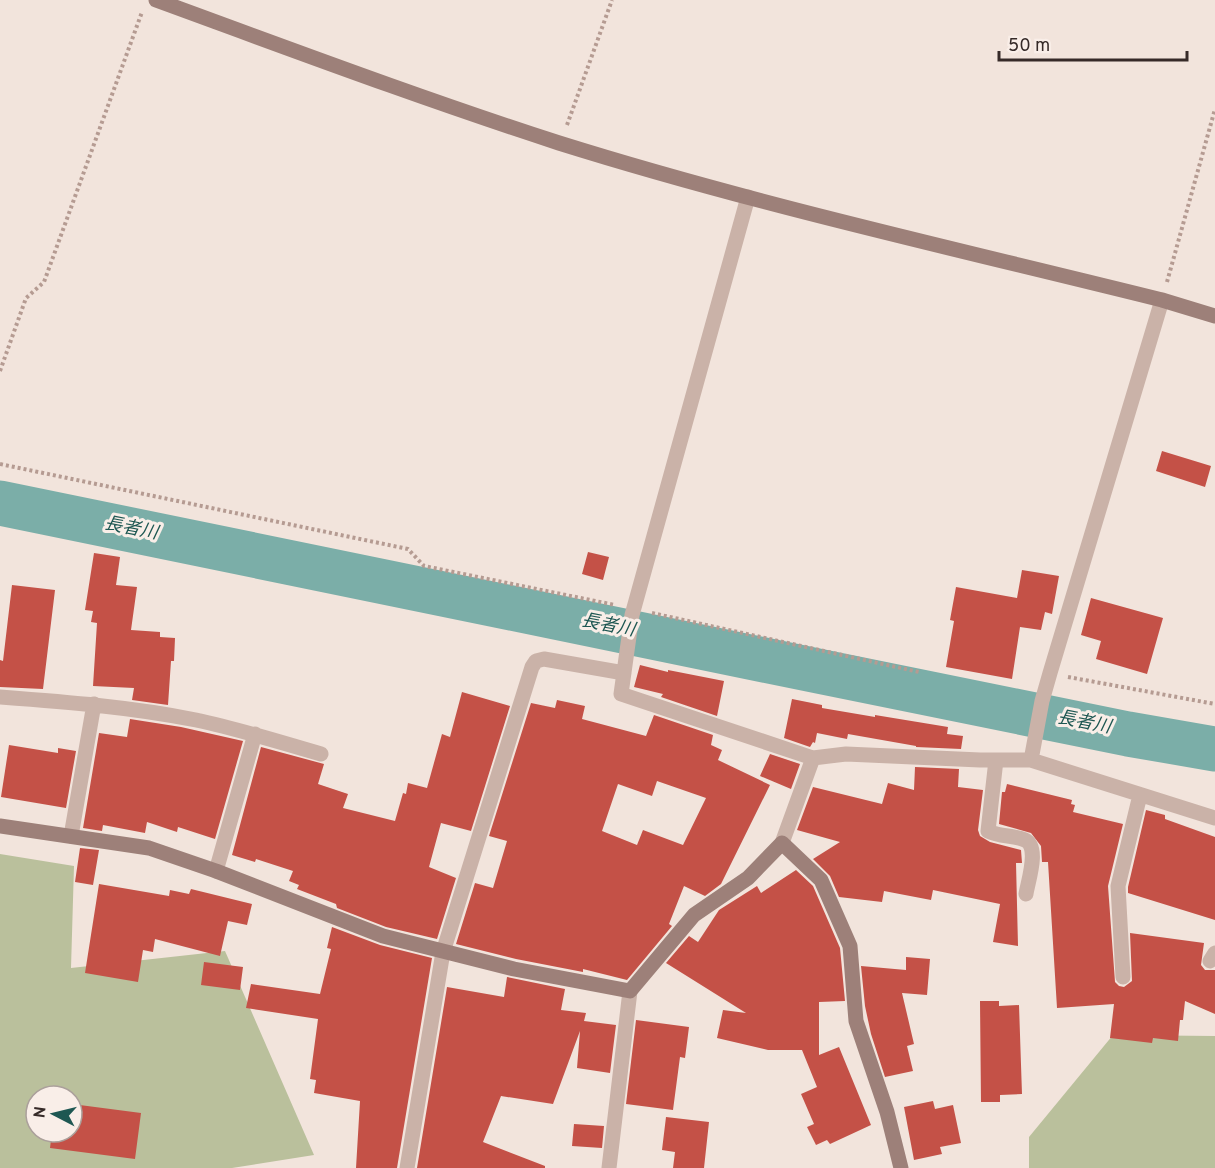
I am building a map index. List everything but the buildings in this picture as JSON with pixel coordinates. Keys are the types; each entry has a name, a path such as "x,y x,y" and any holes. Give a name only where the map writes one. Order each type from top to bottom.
{"street":[{"path":"156,0 403,91 561,143 748,197 1162,300 1215,316"},
{"path":"748,197 633,612 621,694 813,758 846,754 1031,760 1215,818"},
{"path":"1031,760 1042,701 1162,300"},
{"path":"407,1168 444,952 532,667 536,661 544,659 624,673"},
{"path":"0,697 94,704 196,720 255,734 321,754"},
{"path":"71,836 94,704"},
{"path":"216,871 255,734"},
{"path":"609,1168 630,991 694,915 748,878 782,843 813,758"},
{"path":"996,760 988,831 996,835 1026,840 1032,847 1033,857 1026,894"},
{"path":"1123,977 1118,886 1140,795"},
{"path":"0,826 149,848 216,871 383,936 514,969 630,991"},
{"path":"782,843 821,880 850,946 855,1021 887,1112 901,1168"}],"path":[{"path":"561,143 612,0"},
{"path":"0,371 26,298 44,282 143,11"},
{"path":"1162,300 1215,109"},
{"path":"0,464 408,549 424,566 919,672"},
{"path":"1050,673 1215,704"}],"green space":[{"path":"0,854 74,866 71,968 225,951 314,1155 232,1168 0,1168"},
{"path":"1113,1035 1215,1036 1215,1168 1029,1168 1029,1137"}],"waterway":[{"name":"長者川","path":"0,503 1128,734 1215,749"}]}
